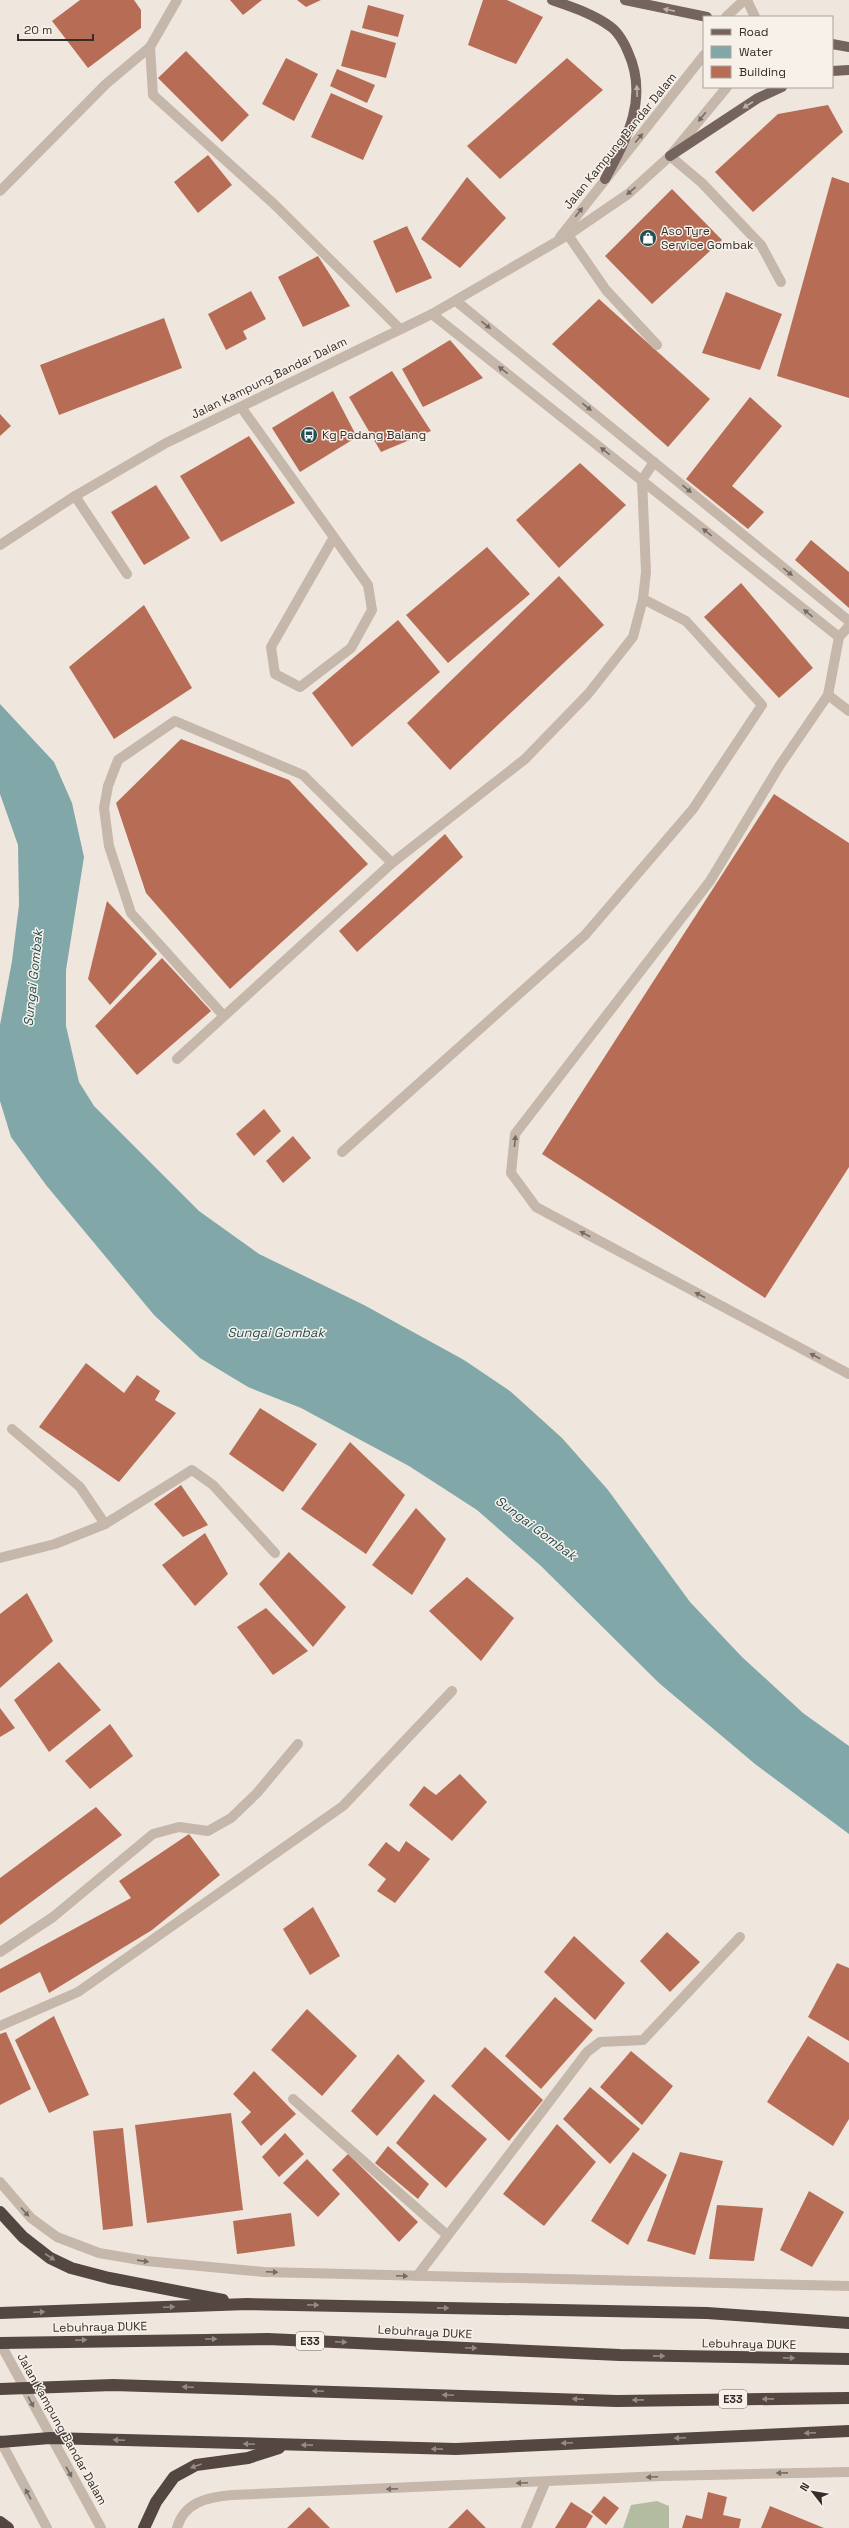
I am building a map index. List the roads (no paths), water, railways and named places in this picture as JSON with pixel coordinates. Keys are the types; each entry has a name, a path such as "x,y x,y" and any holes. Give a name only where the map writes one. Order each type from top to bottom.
{"highway":[{"path":"0,2212 23,2237 50,2258 71,2268 109,2278 247,2304"},
{"path":"0,2313 247,2304 707,2313 849,2323"},
{"name":"Lebuhraya DUKE","path":"0,2343 268,2339 620,2355 849,2359"},
{"name":"E33","path":"0,2389 114,2385 616,2401 849,2398"},
{"path":"0,2442 50,2438 456,2449 849,2431"},
{"path":"144,2528 156,2502 174,2477 196,2465 248,2458 288,2445"},
{"path":"0,2522 8,2528"}],"main road":[{"path":"552,0 578,9 612,27 625,44 633,62 637,107 628,135 605,179"},
{"path":"625,0 703,16"},
{"path":"833,44 849,47"},
{"path":"833,71 849,70"},
{"path":"670,156 758,98 780,88"}],"street":[{"path":"0,191 106,84 150,47 177,0"},
{"path":"727,16 746,0 754,16"},
{"path":"150,47 153,95 275,205 400,329"},
{"name":"Jalan Kampung Bandar Dalam","path":"555,243 605,179 653,122 703,56"},
{"name":"Jalan Kampung Bandar Dalam","path":"0,545 75,496 166,443 432,314 568,235 628,194 670,156 726,88"},
{"path":"670,156 702,183 760,245 781,282"},
{"path":"568,235 606,290 657,345"},
{"path":"456,300 849,621"},
{"path":"432,314 839,637"},
{"path":"241,407 334,537 368,585 372,610 351,648 300,687 275,674 271,647 334,537"},
{"path":"177,1059 223,1015 392,863 525,759 588,694 633,637 643,599 646,572 642,480 654,462"},
{"path":"75,496 127,574"},
{"path":"342,1152 585,935 692,809 762,705 686,621 643,599"},
{"path":"849,626 839,637 828,695 780,765 710,881 516,1134 511,1173 536,1207 849,1374"},
{"path":"828,695 849,711"},
{"path":"223,1015 131,913 109,846 104,808 108,786 118,760 175,721 303,775 392,863"},
{"path":"12,1429 80,1487 105,1524"},
{"path":"0,1558 55,1544 105,1524 192,1470 213,1485 275,1553"},
{"path":"0,2026 78,1992 343,1806 452,1691"},
{"path":"0,1952 53,1917 153,1834 179,1827 208,1830 231,1818 257,1793 298,1744"},
{"path":"417,2276 587,2052 600,2042 643,2040 740,1937"},
{"path":"294,2098 447,2235"},
{"path":"0,2182 31,2218 56,2236 99,2253 146,2261 264,2272 849,2286"},
{"name":"Jalan Kampung Bandar Dalam","path":"0,2343 50,2438 101,2528"},
{"path":"0,2442 46,2528"},
{"path":"177,2528 180,2519 190,2506 209,2497 662,2476 849,2472"},
{"path":"526,2528 545,2482"}],"water":[{"name":"Sungai Gombak","path":"0,704 54,762 72,803 84,857 66,970 66,1026 79,1082 94,1106 199,1211 259,1254 364,1305 464,1360 510,1391 562,1438 608,1490 690,1602 742,1657 803,1713 849,1746 849,1834 755,1764 659,1683 541,1566 477,1510 409,1466 301,1408 248,1387 200,1358 154,1315 46,1185 11,1137 0,1101 0,1025 12,961 19,905 18,845 0,794"}],"place":[{"name":"Aso Tyre Service Gombak","path":"648,238"},
{"name":"Kg Padang Balang","path":"309,435"}]}
